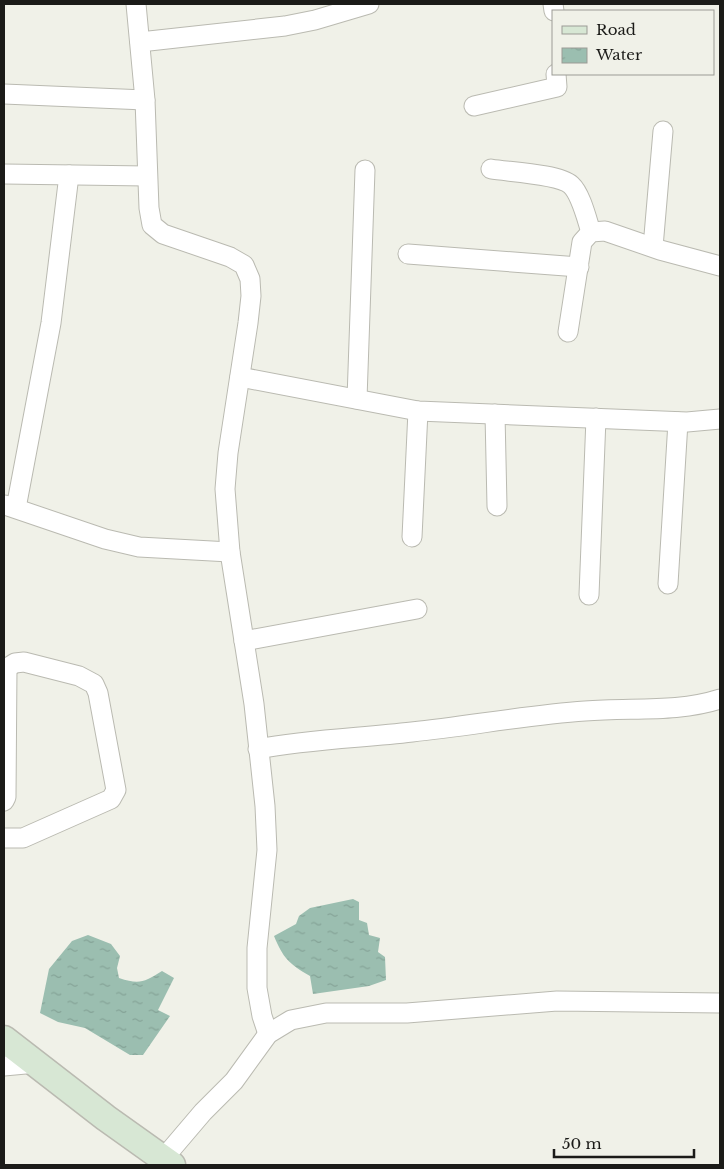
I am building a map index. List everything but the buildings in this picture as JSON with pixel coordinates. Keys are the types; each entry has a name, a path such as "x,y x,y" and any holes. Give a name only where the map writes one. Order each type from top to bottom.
{"main road":[{"path":"4,1039 106,1118 167,1162"}],"street":[{"path":"136,4 145,100 147,176 152,225 163,234 230,257 244,265 250,278 251,296 228,453 225,489 230,552 254,704 265,806 266,850 257,948 256,988 268,1034"},
{"path":"140,42 286,26 315,20 369,4"},
{"path":"474,106 557,88 556,75"},
{"path":"4,94 145,100"},
{"path":"653,247 664,131"},
{"path":"491,169 559,178 572,186 591,232"},
{"path":"357,399 365,170"},
{"path":"4,174 147,176"},
{"path":"69,175 51,323 10,506 105,539 139,547 230,552"},
{"path":"568,332 582,242 591,232 605,231 720,266"},
{"path":"408,254 579,267"},
{"path":"240,376 418,411 678,422 720,419"},
{"path":"412,537 418,411"},
{"path":"495,414 497,506"},
{"path":"589,595 596,418"},
{"path":"668,584 678,422"},
{"path":"244,641 417,609"},
{"path":"4,801 6,797 7,668 15,663 24,662 79,676 94,684 98,693 116,790 111,799 23,838 4,838"},
{"path":"258,749 290,743 487,723 516,717 587,710 692,706 720,699"},
{"path":"167,1162 203,1112 234,1081 268,1034 291,1020 326,1013 407,1013 557,1001 720,1003"},
{"path":"4,1066 36,1063"}],"water":[{"path":"353,899 359,902 359,920 367,923 369,935 380,938 378,952 385,957 386,980 369,986 313,994 310,976 288,960 280,950 274,936 296,924 299,916 310,908"},
{"path":"88,935 111,944 120,956 117,968 119,978 137,982 151,978 162,971 174,978 158,1010 170,1016 143,1055 130,1055 85,1028 58,1022 40,1013 49,969 72,941"}]}
